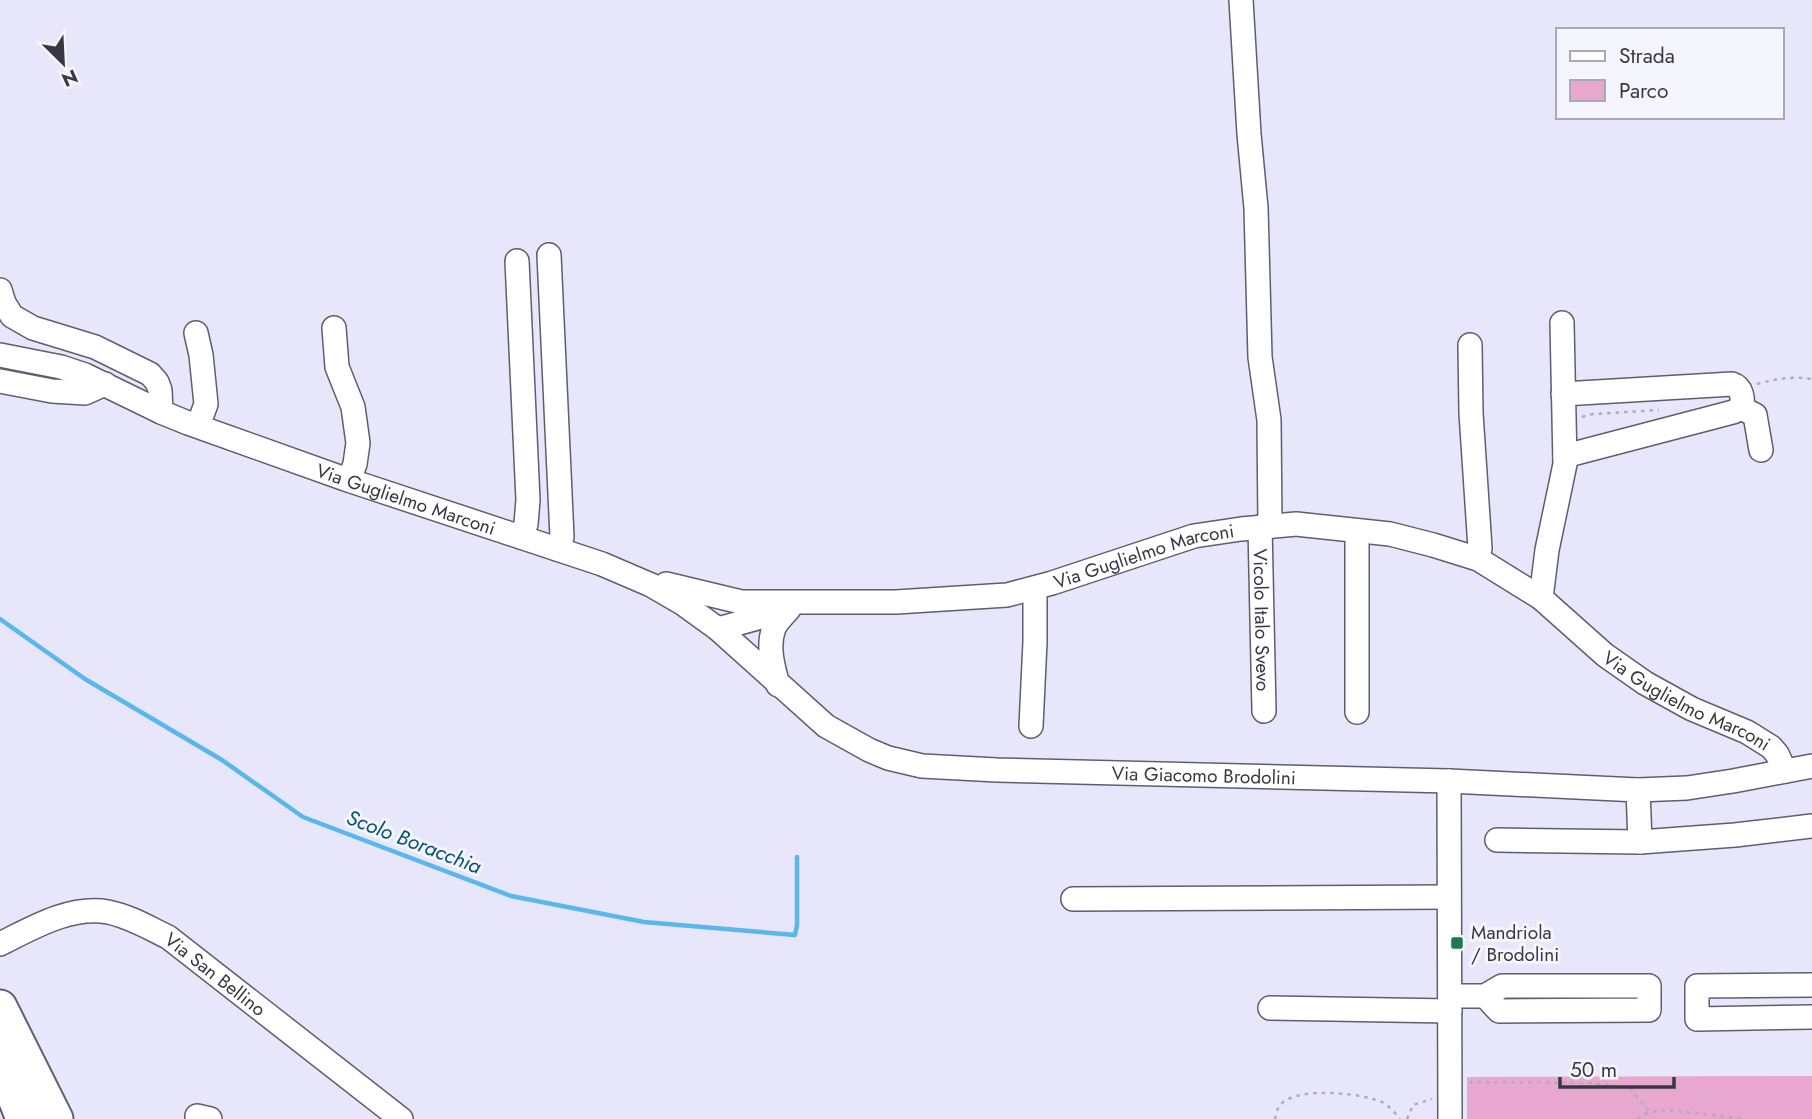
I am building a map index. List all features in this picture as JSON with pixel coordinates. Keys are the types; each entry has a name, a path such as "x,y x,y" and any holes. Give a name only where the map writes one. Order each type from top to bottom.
{"highway":[{"path":"0,1007 56,1119"},
{"path":"0,1059 23,1119"},
{"path":"0,1059 32,1119"}],"street":[{"name":"Vicolo Italo Svevo","path":"1241,0 1256,208 1260,357 1269,420 1265,527 1264,710"},
{"path":"549,255 562,537 557,550"},
{"path":"517,261 528,500 526,524 521,537"},
{"path":"0,290 12,316 33,328 95,347 150,374 158,382 161,412"},
{"path":"1541,597 1547,550 1565,464 1562,323"},
{"path":"334,328 337,367 353,407 358,443 349,480"},
{"path":"196,333 206,404 198,426"},
{"path":"1470,345 1471,413 1480,548 1478,558"},
{"name":"Via Guglielmo Marconi","path":"0,355 61,367 198,426 349,480 602,564 651,585 716,628 799,606"},
{"path":"0,381 52,391 85,393 105,384"},
{"path":"1563,394 1732,384 1739,389 1743,402 1741,408"},
{"path":"1565,456 1741,408 1755,415 1761,450"},
{"name":"Via Guglielmo Marconi","path":"651,585 673,585 741,602 799,606 1007,595 1194,536 1296,524 1401,537 1478,558 1541,597 1605,655 1645,683 1771,747 1785,771"},
{"path":"1357,531 1357,712"},
{"path":"1031,726 1035,588"},
{"path":"716,628 719,614 726,607 741,602"},
{"path":"778,685 771,659 774,627 799,606"},
{"name":"Via Giacomo Brodolini","path":"716,628 826,726 888,758 922,765 997,770 1449,781 1638,790 1687,788 1733,781"},
{"name":"Via Guglielmo Marconi","path":"1733,781 1812,766"},
{"path":"1449,781 1450,1119"},
{"path":"1638,790 1640,842"},
{"path":"1497,840 1640,842 1812,826"},
{"path":"1073,899 1449,897"},
{"name":"Via San Bellino","path":"0,944 50,921 78,912 106,912 132,919 168,937 393,1112"},
{"path":"1812,985 1697,986 1697,1019 1812,1017"},
{"path":"1270,1008 1450,1003 1485,996 1502,986 1648,986 1649,1010 1499,1011 1485,996"}],"path":[{"path":"1769,381 1812,379"},
{"path":"1463,1082 1593,1083 1630,1088 1650,1112"},
{"path":"1275,1119 1281,1104 1290,1098 1302,1094 1327,1094 1369,1098 1386,1104 1400,1119"},
{"path":"1407,1119 1413,1105 1435,1099"},
{"path":"1637,1119 1650,1112 1671,1110 1744,1119"}],"green space":[{"path":"1812,1076 1812,1119 1467,1119 1467,1077"}],"waterway":[{"name":"Scolo Boracchia","path":"0,619 85,679 222,760 303,817 511,896 644,922 795,935 797,857"}],"place":[{"name":"Mandriola / Brodolini","path":"1457,943"}]}
